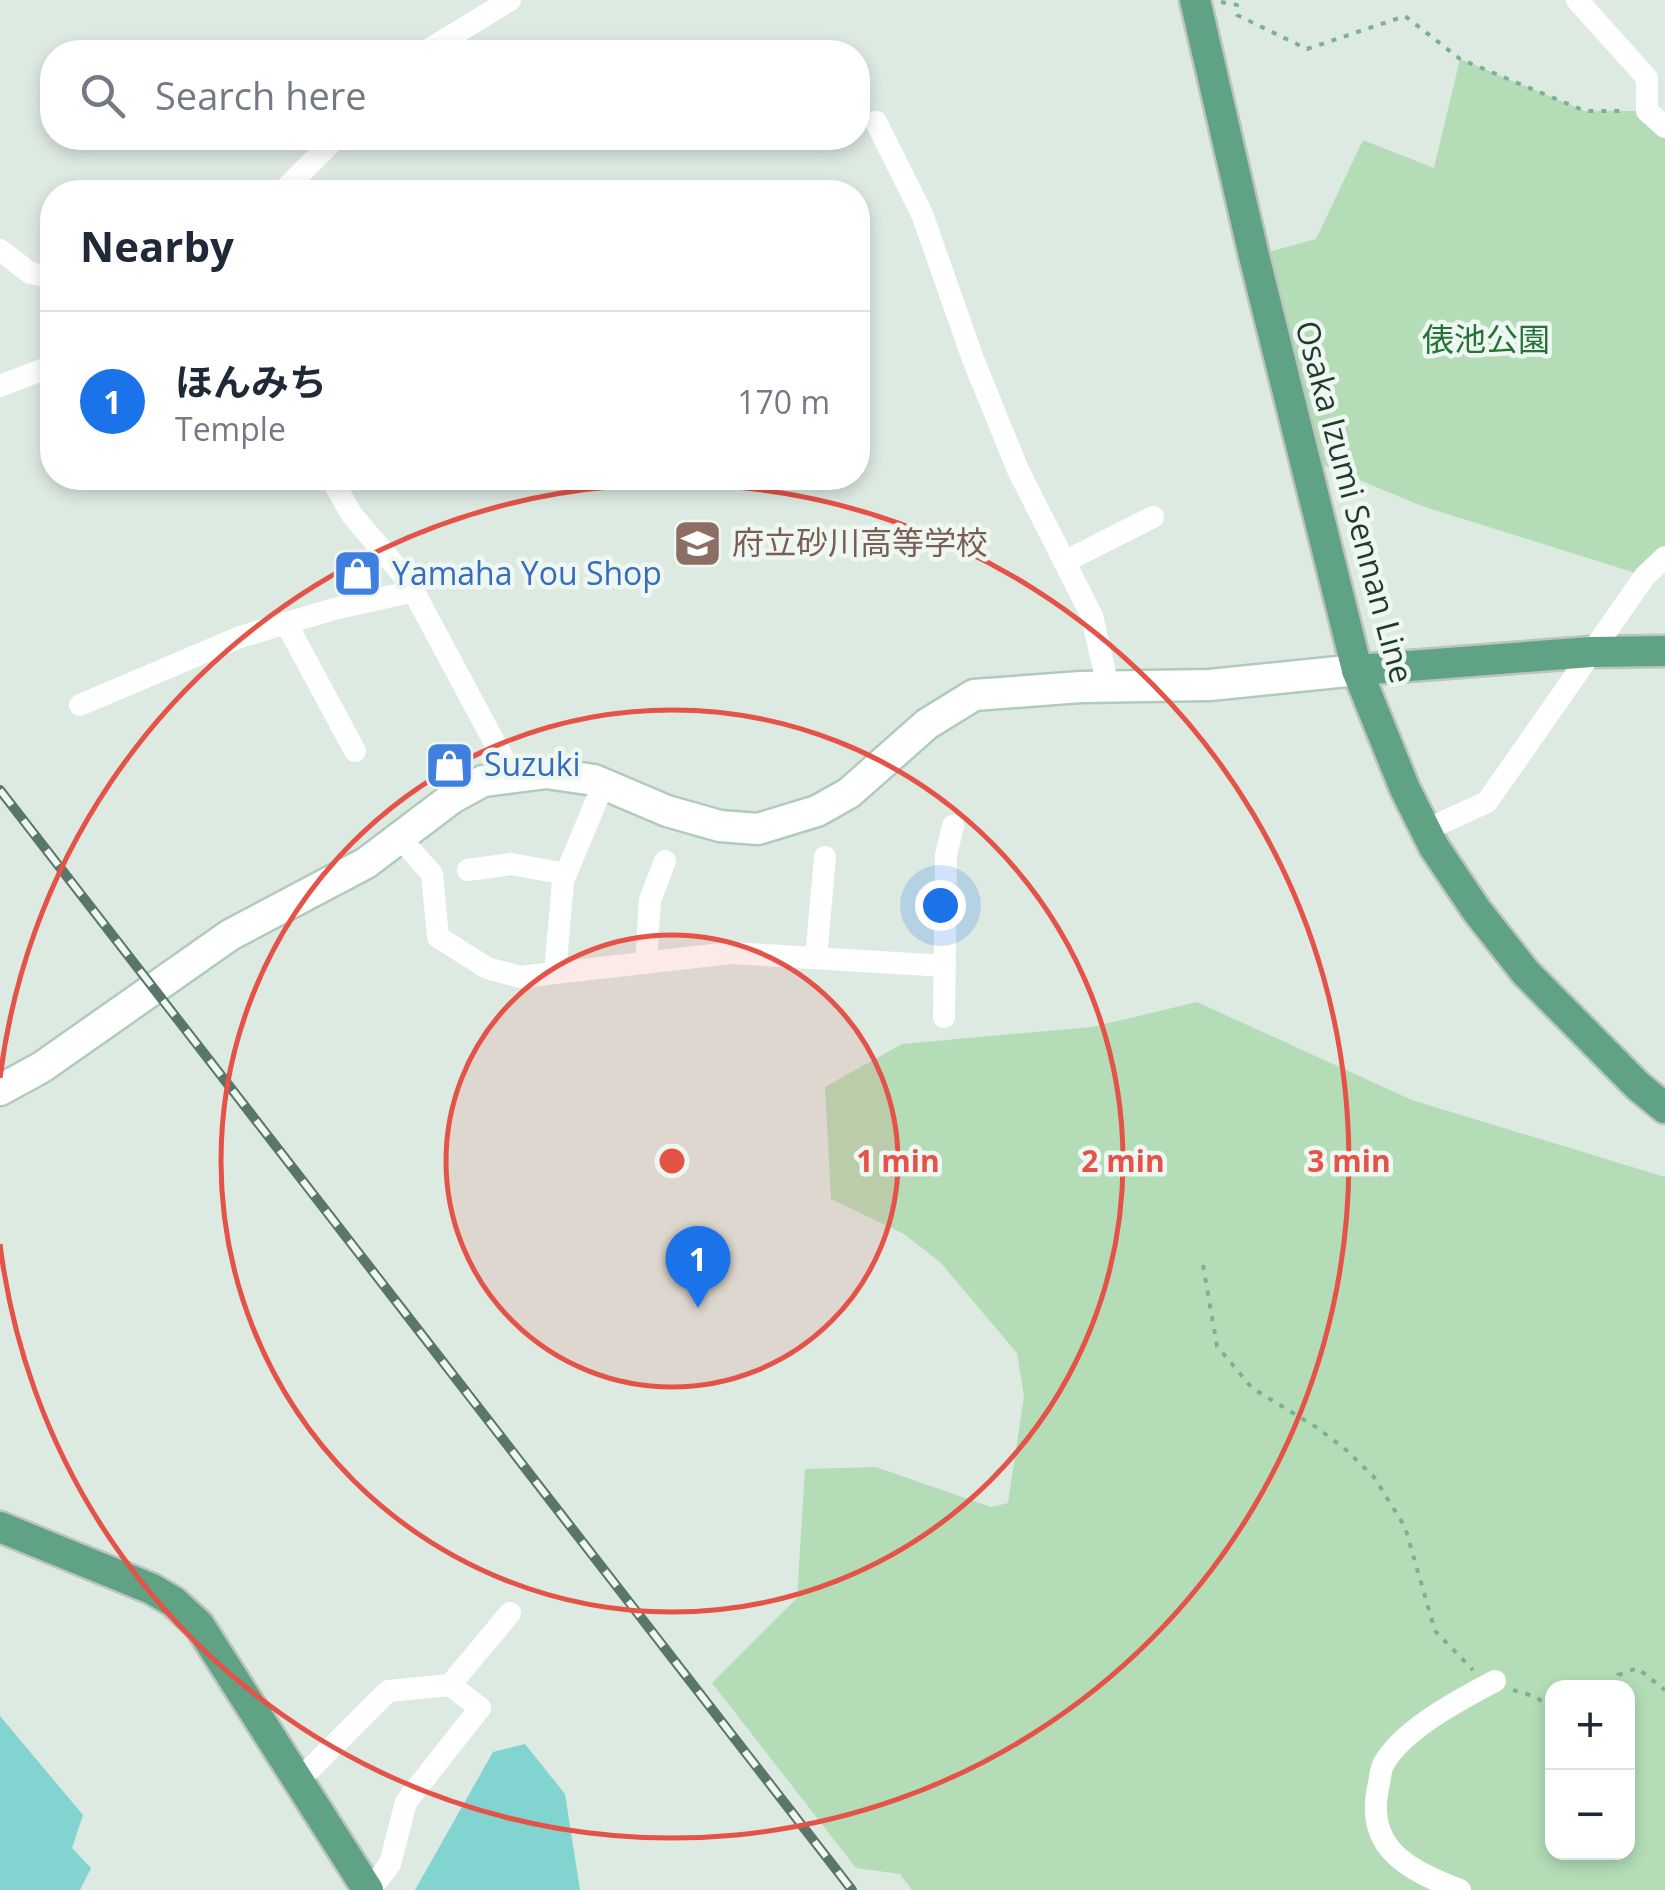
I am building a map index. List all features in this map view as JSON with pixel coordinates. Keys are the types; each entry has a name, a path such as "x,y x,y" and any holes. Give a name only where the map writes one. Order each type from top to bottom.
{"main road":[{"name":"Osaka Izumi Sennan Line","path":"1196,0 1254,256 1357,670 1426,830 1477,911 1526,973 1638,1086 1665,1108"},
{"path":"1357,670 1590,652 1665,651"},
{"path":"0,1527 152,1589 199,1624 300,1780 363,1887"}],"street":[{"path":"444,40 510,0"},
{"path":"1577,0 1647,78 1647,111 1665,127"},
{"path":"876,122 922,214 973,360 1018,470 1092,616 1108,687"},
{"path":"294,180 324,150"},
{"path":"0,250 30,273 40,275"},
{"path":"0,386 40,371"},
{"path":"338,490 352,516 408,581 512,776"},
{"path":"1064,562 1153,517"},
{"path":"1426,830 1487,802 1644,576 1665,557"},
{"path":"80,704 240,637 414,592"},
{"path":"286,624 355,751"},
{"path":"0,1090 42,1066 230,936 366,863 452,798 483,781 546,773 604,784 667,811 720,826 758,830 818,812 849,793 927,724 974,695 1210,685 1357,670"},
{"path":"555,973 566,874 604,784"},
{"path":"944,1018 946,854 953,826"},
{"path":"400,838 432,874 438,937 487,968 520,977 730,954 945,966"},
{"path":"816,958 825,857"},
{"path":"646,963 650,900 665,861"},
{"path":"468,870 511,864 566,874"},
{"path":"300,1780 388,1692 450,1685 510,1613"},
{"path":"1460,1890 1419,1874 1400,1858 1378,1833 1376,1799 1383,1766 1404,1740 1458,1701 1494,1682"},
{"path":"363,1887 390,1864 406,1802 480,1708 450,1685"}],"path":[{"path":"1212,0 1237,5 1237,16 1307,49 1405,16 1460,59 1585,110 1647,111"},
{"path":"1202,1265 1217,1346 1252,1388 1316,1427 1374,1477 1405,1527 1435,1630 1472,1670 1545,1704"},
{"path":"1618,1680 1618,1676 1637,1668 1665,1690"}],"green space":[{"name":"俵池公園","path":"1460,59 1585,111 1647,111 1665,127 1665,557 1645,576 1422,506 1306,458 1254,256 1316,239 1363,140 1434,168"},
{"path":"1197,1002 1412,1100 1665,1177 1665,1890 912,1890 900,1874 856,1868 712,1683 797,1598 805,1469 876,1467 991,1507 1008,1503 1024,1396 1017,1353 940,1262 904,1234 831,1199 825,1087 902,1044 1092,1027"}],"water":[{"path":"0,1716 83,1815 72,1848 91,1868 80,1890 0,1890"},
{"path":"525,1744 565,1794 580,1890 415,1890 493,1752"}],"railway":[{"path":"0,790 852,1890"}],"place":[{"name":"府立砂川高等学校","path":"697,543"},
{"name":"Yamaha You Shop","path":"357,574"},
{"name":"Suzuki","path":"449,765"},
{"name":"ほんみち","path":"698,1308"}]}
